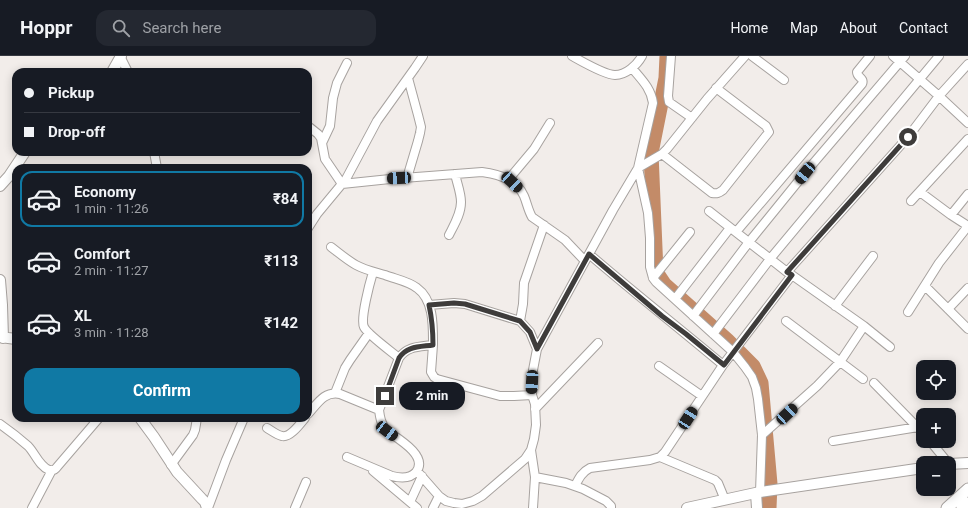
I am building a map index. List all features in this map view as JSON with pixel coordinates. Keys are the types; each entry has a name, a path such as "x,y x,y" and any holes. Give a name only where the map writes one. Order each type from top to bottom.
{"main road":[{"path":"947,508 968,489"},
{"path":"962,508 968,503"}],"street":[{"path":"312,222 346,179 377,121 423,56"},
{"path":"572,56 607,73 615,75 624,73 632,68 642,56"},
{"path":"671,56 668,100 672,105 692,118"},
{"path":"638,168 659,155 745,56"},
{"path":"752,56 784,80"},
{"path":"675,299 733,230 862,84 863,80 858,76 857,72 870,56"},
{"path":"893,56 902,59 919,79 968,123"},
{"path":"713,334 770,259 919,79 940,56"},
{"path":"114,68 121,57"},
{"path":"121,57 126,68"},
{"path":"693,316 749,242 805,173 902,59"},
{"path":"322,143 330,126 333,98 337,83 347,63"},
{"path":"575,486 585,470 590,468 650,460 660,457 665,452 702,396 733,352 770,304 789,274 908,137 939,96 968,64"},
{"path":"419,474 439,496 446,501 462,504 473,501 482,496 525,459 530,450 534,439 536,425 532,395 533,370 537,349 638,168 653,103 652,94 632,68"},
{"path":"407,178 421,127 408,78"},
{"path":"659,155 712,193 716,194 723,190 769,132 766,126 716,88"},
{"path":"508,180 534,149 550,123"},
{"path":"312,129 318,134 326,159 342,184"},
{"path":"912,201 968,139"},
{"path":"638,168 648,213 650,268 653,278 733,352 745,367 756,388 762,435 763,492 757,508"},
{"path":"0,186 12,172"},
{"path":"342,184 482,172 502,176 519,188 524,196 532,217 565,240 724,365"},
{"path":"449,235 458,218 461,202 455,174"},
{"path":"908,312 942,259 968,226 920,192"},
{"path":"951,215 968,194"},
{"path":"709,211 789,274 864,326 890,347"},
{"path":"312,217 317,214"},
{"path":"520,321 523,304 524,283 544,225"},
{"path":"653,278 690,232"},
{"path":"331,247 355,265 408,283 417,288 425,297 429,305 432,318 433,345 431,372 434,377 500,396 532,395"},
{"path":"835,306 873,256"},
{"path":"373,272 362,318 363,327 399,358"},
{"path":"0,280 2,337 12,338"},
{"path":"925,286 968,329"},
{"path":"948,309 968,288"},
{"path":"429,305 454,303 465,304 520,321 530,332 537,349"},
{"path":"786,321 863,379"},
{"path":"762,435 817,386 840,362 864,326"},
{"path":"336,393 345,368 369,333"},
{"path":"535,409 598,343"},
{"path":"413,505 419,474 418,459 415,453 387,431 383,426 379,410 402,353 408,350 433,345"},
{"path":"659,366 702,396"},
{"path":"874,383 916,425"},
{"path":"312,410 324,397 336,393 379,410"},
{"path":"32,508 52,470 55,470 95,422"},
{"path":"143,422 154,436 171,465 205,502 207,508"},
{"path":"171,465 195,430 196,422"},
{"path":"207,508 242,422"},
{"path":"267,428 283,437 291,434 301,422"},
{"path":"0,424 20,439 47,469 52,470"},
{"path":"833,441 916,431"},
{"path":"936,448 942,456"},
{"path":"530,450 535,477 533,508"},
{"path":"660,457 715,480 718,483 725,500"},
{"path":"347,458 369,467 386,478 413,505"},
{"path":"956,464 968,463"},
{"path":"687,508 763,492 916,469"},
{"path":"386,478 392,476 400,478 419,474"},
{"path":"535,477 575,486 600,497 606,501 611,508"},
{"path":"294,508 306,482"},
{"path":"433,508 439,496"}],"waterway":[{"path":"667,56 666,78 651,153 656,272 664,284 727,340 753,366 761,383 770,484 769,508"}],"route":[{"path":"385,396 402,353 413,348 433,345 432,318 429,305 454,303 465,304 513,318 526,326 537,349 589,254 662,316 724,365 792,275 787,272 908,137"}]}
